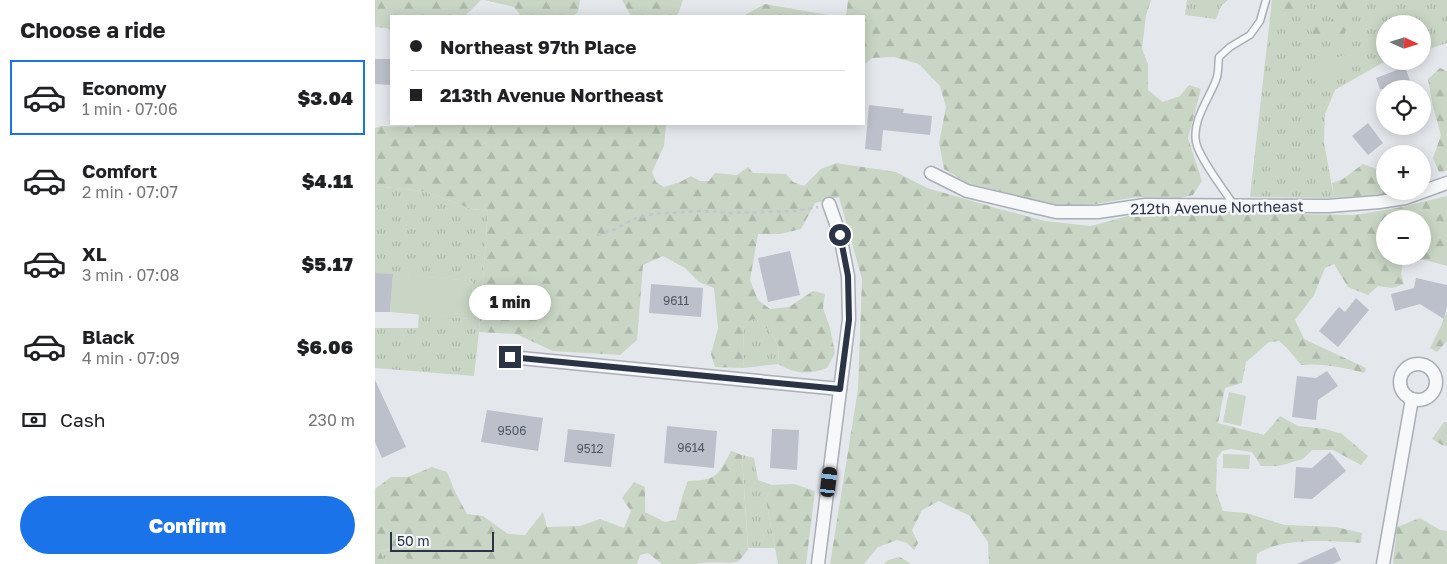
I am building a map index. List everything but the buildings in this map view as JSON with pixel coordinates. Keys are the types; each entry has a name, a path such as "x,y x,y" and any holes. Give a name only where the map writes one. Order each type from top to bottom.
{"street":[{"name":"212th Avenue Northeast","path":"931,173 967,190 1056,212 1097,212 1145,205 1328,206 1405,198 1447,183"},
{"path":"818,564 849,320 848,276 840,235 829,204"},
{"path":"510,357 840,389"},
{"path":"1383,564 1411,399"}],"lane":[{"path":"1234,206 1197,148 1195,141 1196,128 1217,77 1219,57 1230,47 1250,35 1260,21 1266,0"}],"path":[{"path":"597,235 615,229 636,218 653,214 702,211 730,213 796,211 829,204"}],"green space":[{"path":"375,0 481,0 466,15 390,15 390,30 387,28 375,27"},
{"path":"484,0 580,0 578,12 574,15 520,15 514,7"},
{"path":"622,0 683,0 677,15 630,15"},
{"path":"848,0 1151,0 1146,15 1142,49 1148,64 1148,90 1163,102 1180,96 1189,85 1201,89 1188,138 1202,181 1193,195 1179,198 1136,197 1096,204 1058,206 967,183 944,169 939,143 946,107 940,86 919,64 894,57 872,58 865,64 865,15 846,15"},
{"path":"1187,0 1228,0 1221,6 1216,19 1185,15"},
{"path":"1272,0 1447,0 1447,43 1431,48 1431,15 1376,15 1376,66 1335,90 1325,114 1324,142 1334,198 1250,197"},
{"path":"1272,0 1307,0 1306,6 1295,14 1284,15 1271,12"},
{"path":"1339,0 1365,0 1357,8 1343,36 1316,39 1310,29 1330,22 1341,5"},
{"path":"765,4 827,15 745,15"},
{"path":"1345,55 1349,72 1314,81 1309,64"},
{"path":"1440,68 1447,71 1447,171 1439,172 1433,158 1441,135 1433,107 1431,80 1428,79"},
{"path":"415,125 666,125 664,146 652,172 656,182 664,187 691,176 700,181 709,181 715,173 737,175 748,167 753,173 786,174 793,182 804,186 821,169 836,163 896,172 927,188 1045,221 1091,226 1128,216 1219,213 1355,215 1376,211 1376,265 1402,265 1401,274 1404,284 1392,288 1378,286 1368,295 1348,287 1334,264 1325,268 1314,295 1295,320 1304,339 1366,368 1364,373 1333,366 1301,365 1279,341 1269,342 1246,362 1242,383 1225,388 1218,423 1264,435 1280,416 1298,426 1325,429 1342,434 1368,456 1361,465 1333,450 1312,450 1303,459 1279,466 1261,466 1252,452 1231,449 1222,451 1217,458 1216,491 1223,511 1246,513 1285,525 1336,527 1362,533 1361,543 1307,541 1279,545 1257,554 1256,564 989,564 988,542 970,516 939,501 922,510 912,530 918,543 914,550 907,543 897,540 878,547 864,564 830,564 858,389 862,279 839,197 815,203 801,229 780,234 758,234 750,280 758,300 770,309 789,307 813,291 825,294 823,308 830,328 835,353 827,368 814,372 796,372 778,364 779,346 770,331 754,319 743,323 743,368 715,367 711,354 718,328 714,288 699,282 685,268 663,256 643,265 637,340 620,355 553,351 516,334 479,332 488,211 472,209 423,191 375,186 375,128 381,126 414,127"},
{"path":"1363,164 1376,169 1376,195 1334,198 1332,183 1343,179"},
{"path":"375,186 423,191 472,209 488,211 474,376 375,368 375,328 418,328 419,314 470,319 473,281 375,273"},
{"path":"1447,196 1447,266 1431,262 1431,210 1384,210"},
{"path":"393,274 473,281 470,319 390,312"},
{"path":"1447,311 1447,341 1437,352 1430,348"},
{"path":"754,319 770,331 779,346 778,364 743,368 743,323"},
{"path":"1229,392 1246,396 1241,426 1223,422"},
{"path":"1444,422 1447,422 1447,446 1432,439"},
{"path":"731,451 742,455 748,550 737,562 662,564 648,553 640,555 637,564 407,564 407,558 394,548 380,551 386,564 375,564 375,489 391,477 408,477 432,467 447,472 467,514 483,516 508,534 525,535 543,512 547,527 580,526 600,519 624,528 631,511 622,498 634,482 645,487 645,512 665,522 676,520 688,481 706,479 716,475"},
{"path":"1223,454 1250,455 1249,469 1223,468"},
{"path":"742,455 754,458 758,480 772,485 766,500 775,548 748,548"},
{"path":"794,484 815,491 806,564 778,564 766,500 772,485"},
{"path":"1420,518 1440,530 1447,531 1447,564 1394,564 1397,527"},
{"path":"395,548 407,558 407,564 386,564 380,551"},
{"path":"900,557 911,564 884,564 888,560"}],"route":[{"path":"510,357 840,389 849,320 848,276 840,235"}]}
